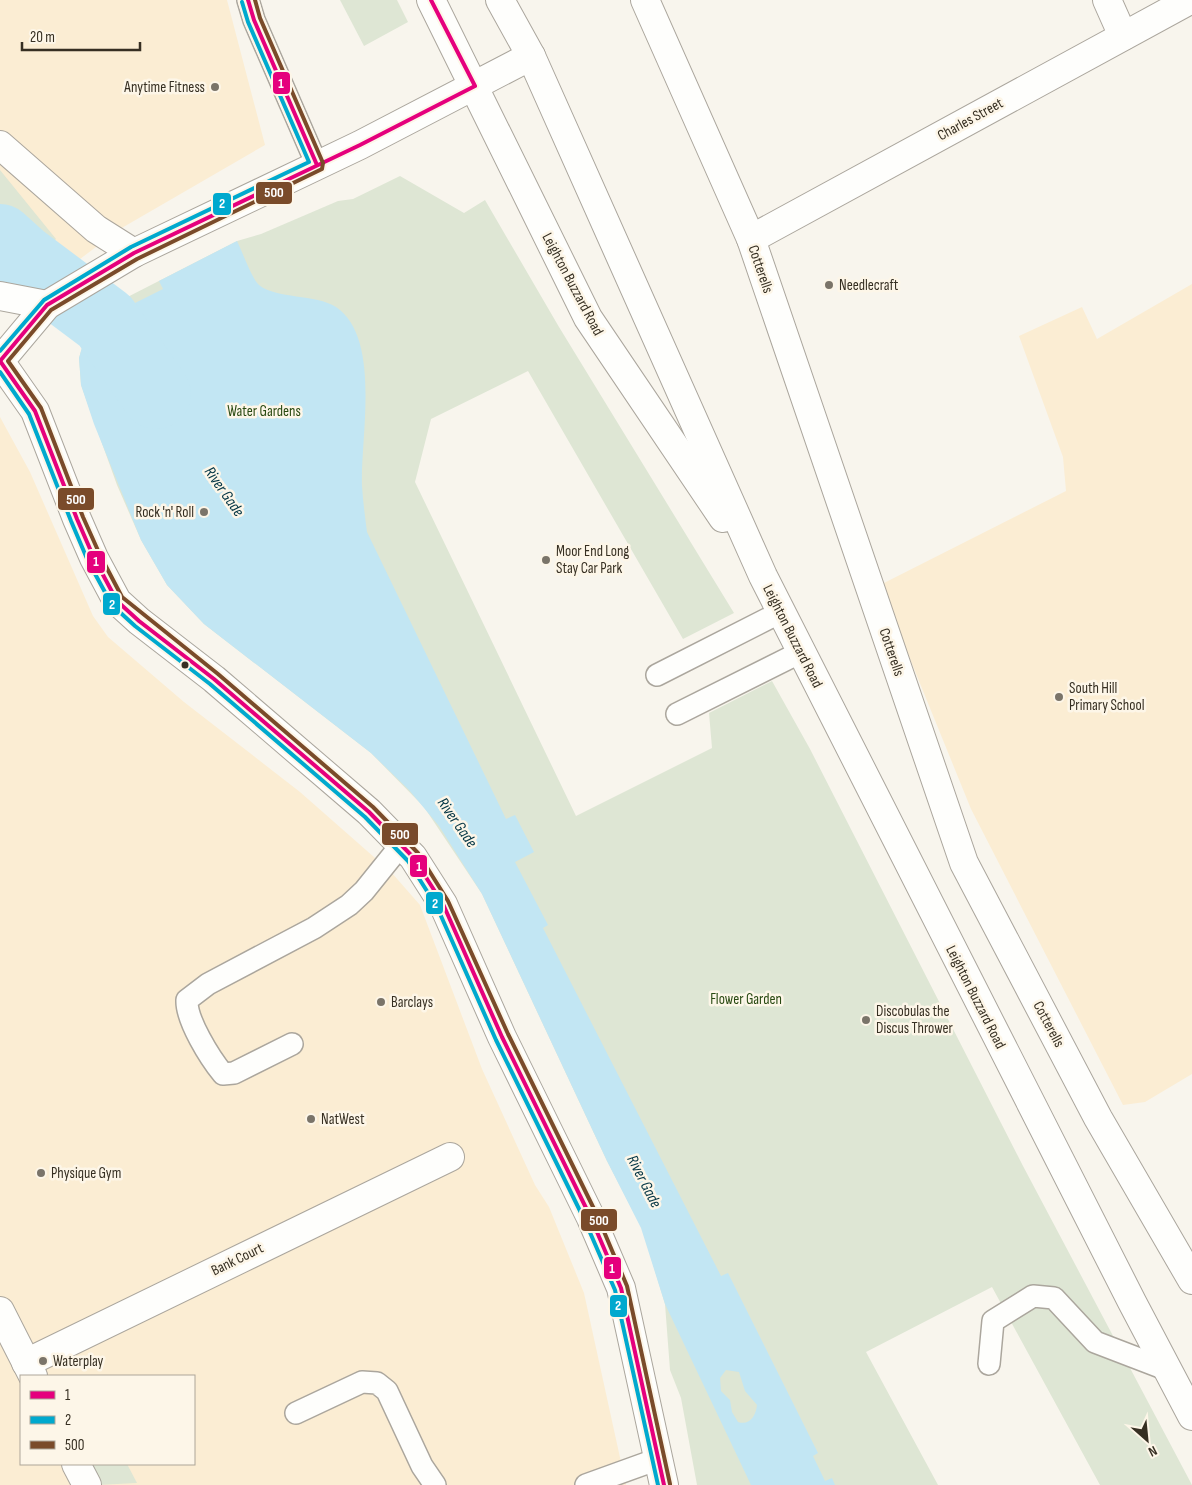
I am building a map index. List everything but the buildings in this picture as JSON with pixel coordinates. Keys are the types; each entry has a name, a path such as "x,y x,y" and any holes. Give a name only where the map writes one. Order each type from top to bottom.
{"street":[{"name":"Leighton Buzzard Road","path":"430,0 588,318 763,576"},
{"name":"Leighton Buzzard Road","path":"500,0 531,56 763,576 1192,1416"},
{"name":"Cotterells","path":"645,0 751,239 964,863 1098,1118 1188,1263"},
{"path":"1108,0 1123,36"},
{"name":"Charles Street","path":"751,239 1190,0"},
{"path":"531,56 317,165 134,253 47,305 0,361 35,411 77,519 94,558 117,601 139,621 214,679 369,812 413,857 443,904 502,1038 591,1218 621,1288 661,1472"},
{"path":"0,145 96,229 134,253"},
{"path":"0,296 47,305"},
{"name":"Bank Court","path":"29,1370 450,1157"},
{"path":"0,1312 29,1370"},
{"path":"77,1465 87,1485"}],"lane":[{"path":"248,0 254,20 317,165"},
{"path":"657,675 781,612"},
{"path":"677,714 801,652"},
{"path":"292,1044 234,1073 223,1074 194,1026 186,1009 187,1000 208,984 314,928 349,905 364,891 401,845"},
{"path":"989,1364 993,1321 1034,1296 1054,1298 1095,1342 1168,1370"},
{"path":"296,1413 362,1382 377,1383 387,1391 422,1466 436,1485"},
{"path":"586,1485 661,1472"}],"shaded area":[{"path":"0,0 227,0 265,145 120,229 44,286 0,301"},
{"name":"South Hill Primary School","path":"1192,284 1192,1074 1145,1102 1123,1105 971,809 880,585 1066,491 1063,457 1019,336 1082,307 1097,339"},
{"path":"0,417 30,472 93,616 108,637 184,702 300,792 391,872 420,905 482,1069 535,1185 549,1207 584,1293 626,1485 0,1485"}],"green space":[{"path":"340,0 397,0 408,22 364,46"},
{"path":"0,170 56,239 37,253 0,269"},
{"name":"Water Gardens","path":"400,176 464,213 485,200 559,327 734,613 683,639 528,371 431,419 415,482 576,816 712,748 709,713 772,681 810,749 1023,1166 1192,1485 1100,1485 992,1287 866,1352 938,1485 697,1485 681,1398 670,1370 665,1304 642,1228 607,1161 482,894 424,807 371,753 204,624 167,585 141,540 117,485 81,385 79,358 85,337 110,306 237,241 261,234 338,201 353,199"},
{"path":"87,1465 128,1465 137,1483 97,1485"}],"water":[{"name":"Water Gardens","path":"237,241 250,271 259,285 275,293 328,303 336,307 350,322 359,341 364,365 366,390 362,486 367,532 506,819 515,815 534,852 515,862 548,925 543,928 721,1276 728,1273 818,1453 813,1456 825,1481 832,1478 835,1485 751,1485 665,1304 641,1228 607,1161 482,894 439,826 409,790 371,753 204,624 167,585 141,540 94,424 81,385 79,358 85,337 93,324 110,306 123,300 127,307 163,289 159,281","holes":["726,1370 739,1372 745,1391 757,1405 752,1419 742,1423 738,1422 732,1412 730,1400 721,1391 720,1378"]}],"waterway":[{"name":"River Gade","path":"0,239 21,258 105,321 156,394"}],"transit line":[{"name":"1","path":"248,0 254,20 317,165"},
{"name":"500","path":"255,0 260,18 323,163 322,169 137,259 51,310 8,361 41,408 83,517 122,597 218,674 373,807 418,853 448,901 508,1034 597,1215 627,1286 670,1484"},
{"name":"1","path":"0,361 47,305 134,253 360,145 475,86 431,0"},
{"name":"2","path":"0,351 44,300 131,247 309,162 248,22 242,2"},
{"name":"1","path":"0,361 35,411 77,519 94,558 117,601 139,621 214,679 369,812 413,857 443,904 502,1037 591,1218 621,1288 664,1485"},
{"name":"2","path":"0,372 29,414 88,561 112,605 135,626 210,684 365,817 408,861 437,907 496,1040 585,1221 615,1290 658,1485"}],"place":[{"name":"Anytime Fitness","path":"215,87"},
{"name":"Needlecraft","path":"829,285"},
{"name":"Rock 'n' Roll","path":"204,512"},
{"name":"Moor End Long Stay Car Park","path":"546,560"},
{"name":"South Hill Primary School","path":"1059,697"},
{"name":"Barclays","path":"381,1002"},
{"name":"Discobulas the Discus Thrower","path":"866,1020"},
{"name":"NatWest","path":"311,1119"},
{"name":"Physique Gym","path":"41,1173"},
{"name":"Waterplay","path":"43,1361"}],"park label":[{"name":"Flower Garden","path":"746,999"}]}
